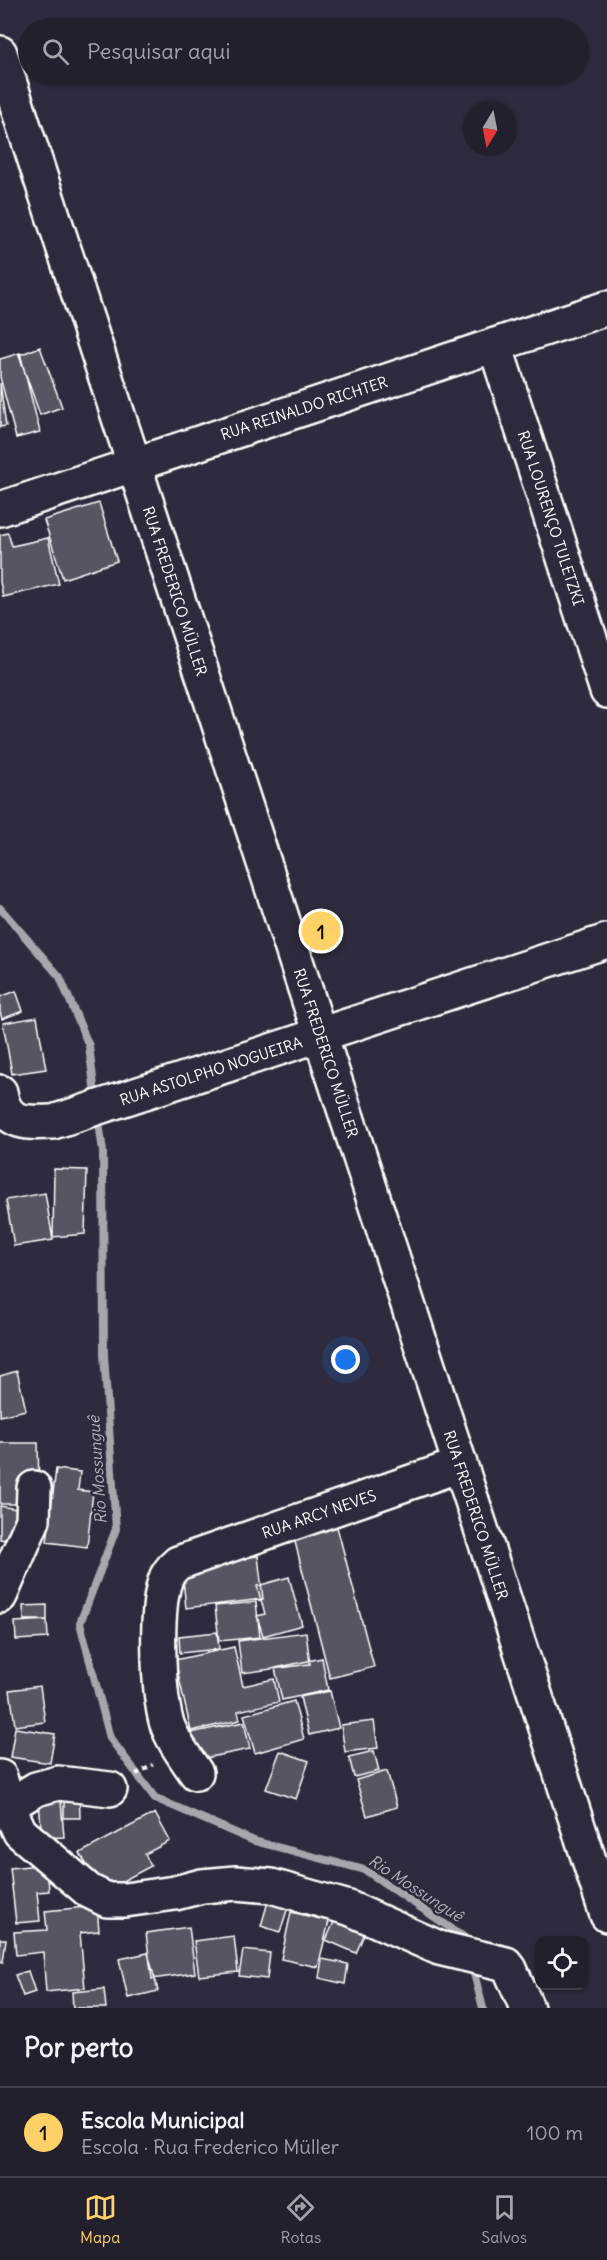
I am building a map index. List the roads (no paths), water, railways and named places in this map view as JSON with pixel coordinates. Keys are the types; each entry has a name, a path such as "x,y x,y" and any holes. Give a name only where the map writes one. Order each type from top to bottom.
{"street":[{"name":"RUA FREDERICO MÜLLER","path":"0,53 11,123 134,465 607,1915"},
{"name":"RUA REINALDO RICHTER","path":"0,509 607,308"},
{"name":"RUA LOURENÇO TULETZKI","path":"495,345 607,691"},
{"name":"RUA ASTOLPHO NOGUEIRA","path":"0,1092 7,1113 18,1121 53,1122 607,941"},
{"name":"RUA ARCY NEVES","path":"188,1761 167,1723 160,1689 161,1604 165,1581 170,1569 178,1563 460,1466"},
{"path":"0,1596 33,1520 34,1488"},
{"path":"110,1789 58,1783 36,1789 4,1791 20,1832 89,1891 107,1900 125,1900 175,1893 202,1886 236,1883 271,1886 349,1908 439,1948 506,1964 527,2008"}],"waterway":[{"name":"Rio Mossunguê","path":"0,908 60,977 89,1046 96,1102"},
{"name":"Rio Mossunguê","path":"98,1115 103,1152 104,1355 116,1529 80,1623 110,1738 155,1798 254,1841 365,1870 464,1937 466,1947"},
{"name":"Rio Mossunguê","path":"471,1962 483,2008"}],"place":[{"name":"Escola Municipal","path":"321,931"}]}
